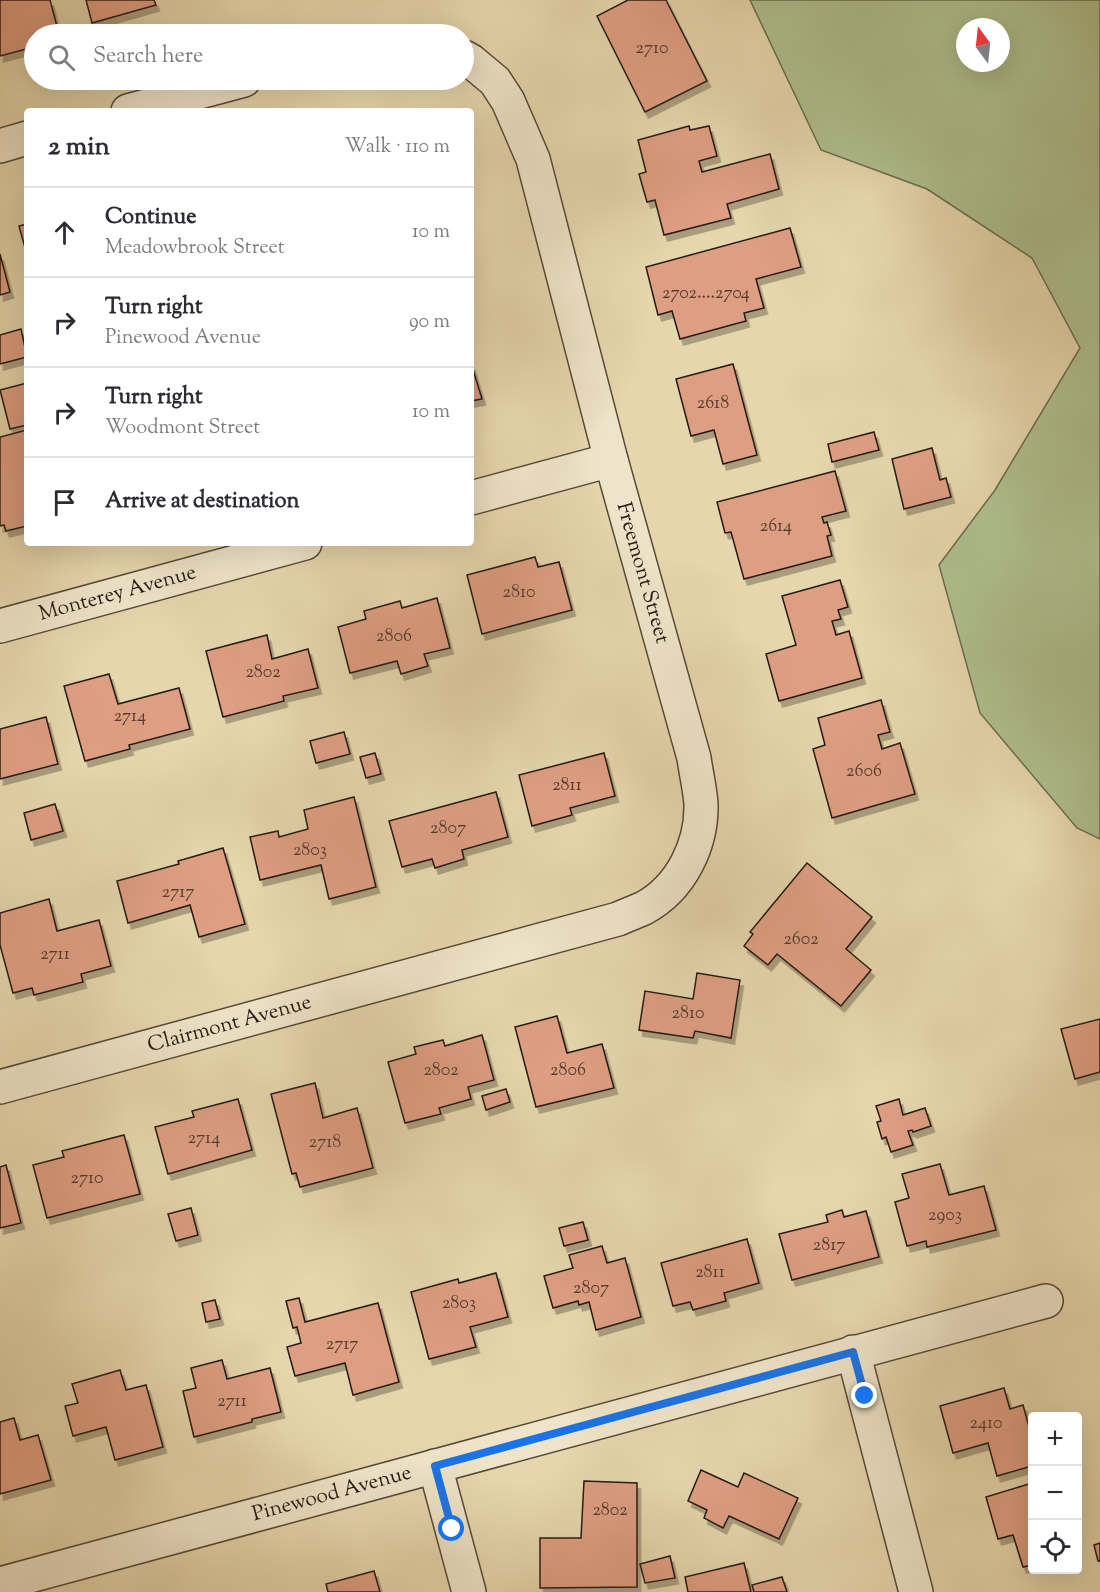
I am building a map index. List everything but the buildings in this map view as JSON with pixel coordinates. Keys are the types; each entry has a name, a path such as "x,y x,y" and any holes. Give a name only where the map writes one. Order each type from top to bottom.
{"street":[{"name":"Freemont Street","path":"461,963 618,919 646,907 672,886 687,863 700,833 701,802 694,758 611,460 533,159 508,101 495,81 474,63"},
{"path":"139,108 207,90"},
{"path":"0,146 24,139"},
{"path":"474,497 611,460"},
{"name":"Monterey Avenue","path":"0,626 294,546"},
{"name":"Clairmont Avenue","path":"0,1087 461,963"},
{"name":"Pinewood Avenue","path":"0,1584 1046,1301"},
{"path":"853,1352 916,1592"},
{"path":"435,1466 469,1592"}],"green space":[{"path":"750,0 1100,0 1100,839 1077,828 980,713 939,565 995,490 1080,348 1032,258 927,189 821,150"}],"route":[{"path":"452,1529 435,1466 853,1352 865,1396"}]}
